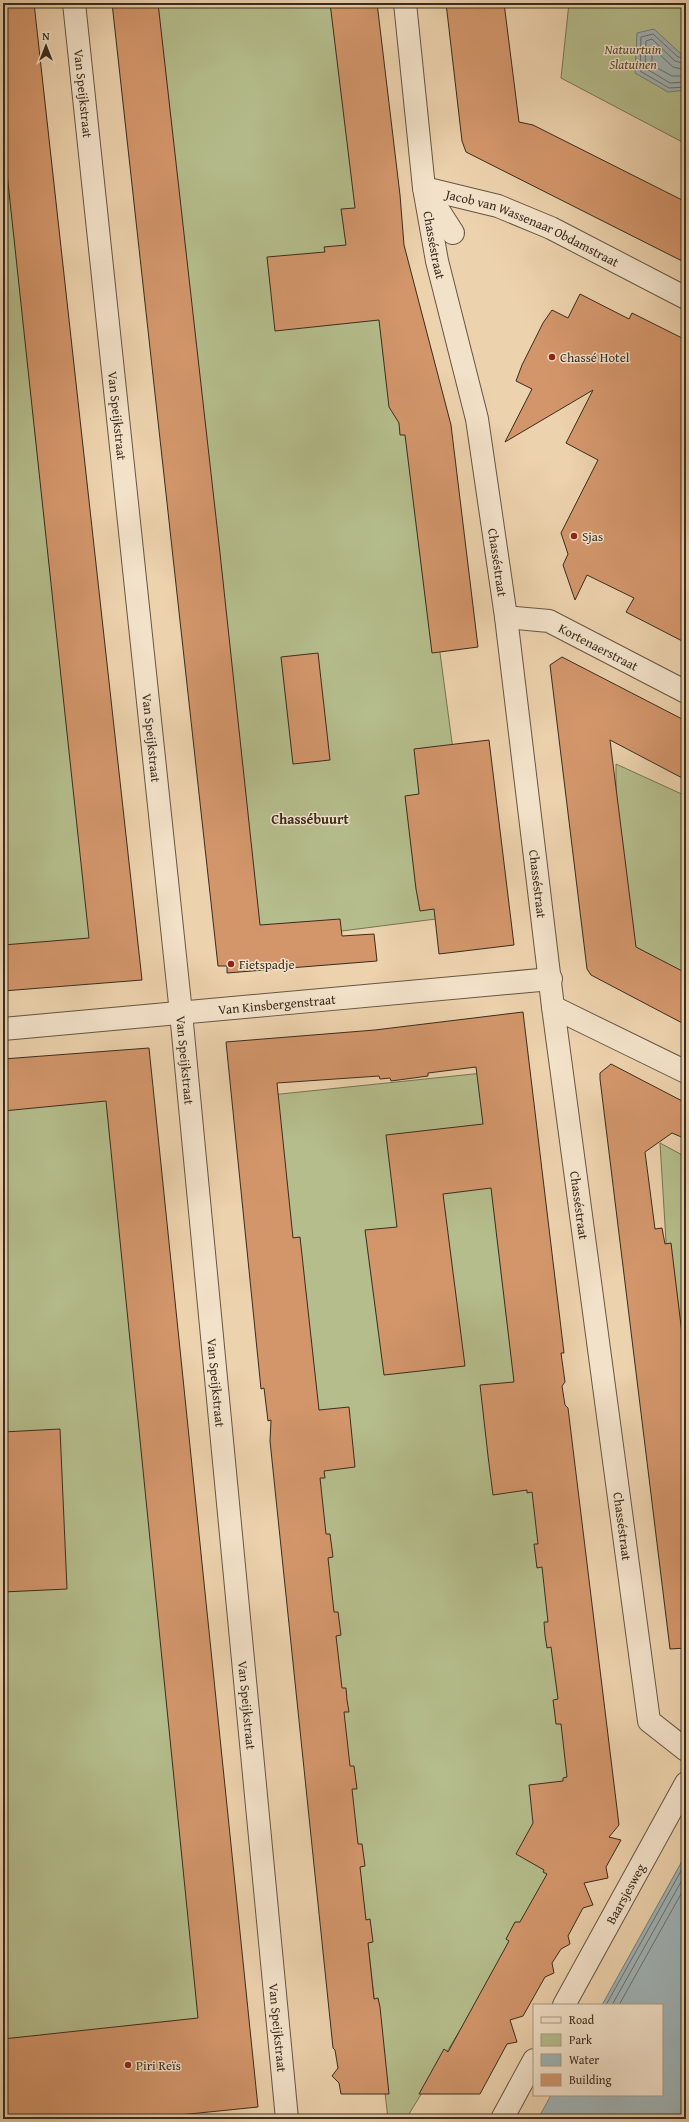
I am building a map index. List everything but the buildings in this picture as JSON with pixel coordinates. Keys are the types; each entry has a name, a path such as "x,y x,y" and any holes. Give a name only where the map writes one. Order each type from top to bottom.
{"street":[{"name":"Van Speijkstraat","path":"74,3 181,1013 287,2119"},
{"name":"Chasséstraat","path":"405,3 424,188 437,261 477,419 506,617 551,979 553,1007 649,1721 686,1750"},
{"name":"Jacob van Wassenaar Obdamstraat","path":"424,188 453,233"},
{"name":"Jacob van Wassenaar Obdamstraat","path":"424,188 498,206 551,228 686,298"},
{"name":"Kortenaerstraat","path":"506,617 549,621 686,692"},
{"name":"Van Kinsbergenstraat","path":"3,1029 551,979"},
{"path":"553,1007 686,1072"},
{"name":"Baarsjesweg","path":"565,2004 686,1783"},
{"path":"502,2119 533,2062"}],"green space":[{"path":"139,3 353,3 475,914 232,945"},
{"name":"Natuurtuin Slatuinen","path":"569,3 686,3 686,144 561,78"},
{"path":"3,36 103,945 3,959"},
{"path":"616,764 686,796 686,999 616,967"},
{"path":"117,1068 223,2042 3,2119 3,1089"},
{"path":"483,1073 581,1831 406,2119 388,2119 271,1095"},
{"path":"660,1143 686,1157 686,1569"}],"water":[{"path":"654,29 681,54 686,55 686,90 668,92 635,73 637,33"},
{"path":"686,1854 686,2119 538,2119 550,2096 663,2096 663,2004 603,2004"}],"place":[{"name":"Chassé Hotel","path":"552,357"},
{"name":"Sjas","path":"574,536"},
{"name":"Fietspadje","path":"231,964"},
{"name":"Piri Reïs","path":"128,2065"}],"district":[{"name":"Chassébuurt","path":"310,819"}]}
